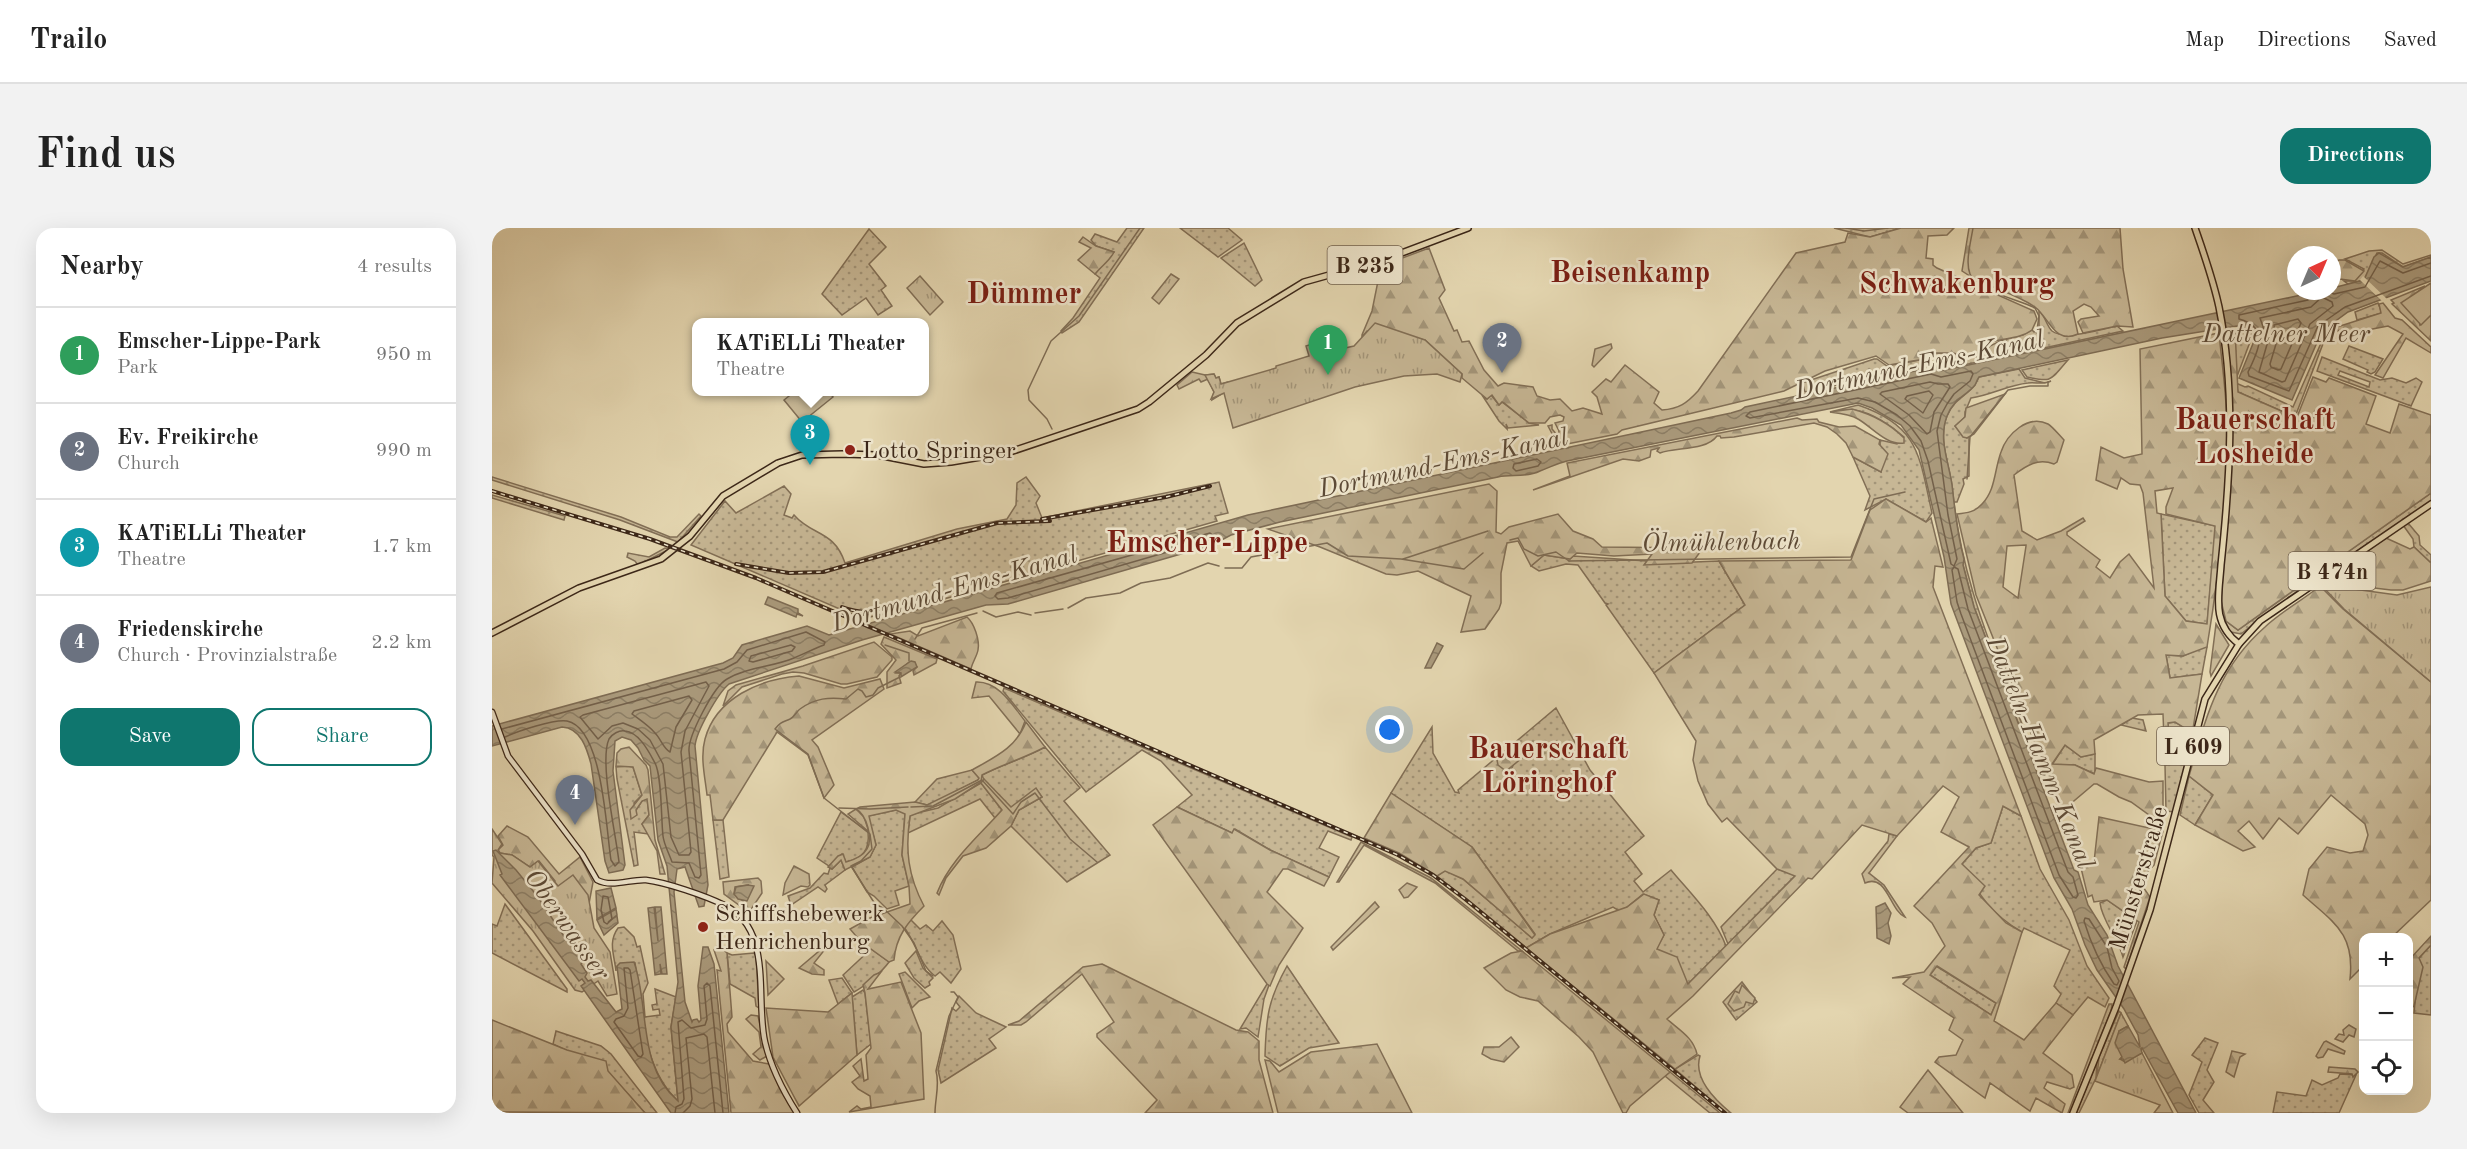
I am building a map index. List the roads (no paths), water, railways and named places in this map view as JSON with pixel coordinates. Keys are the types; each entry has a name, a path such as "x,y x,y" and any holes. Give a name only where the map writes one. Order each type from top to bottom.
{"main road":[{"name":"B 235","path":"492,633 579,588 661,559 684,542 723,496 771,466 795,457 818,454 872,455 924,464 951,462 1010,452 1138,409 1192,367 1237,323 1304,282 1383,260 1468,228"},
{"path":"2194,228 2210,269 2218,306 2229,400 2230,457 2217,604 2220,623 2239,644"},
{"name":"B 474n","path":"2239,644 2247,634 2279,608 2431,504"},
{"path":"2227,633 2238,637 2247,634"},
{"name":"Münsterstraße","path":"2073,1113 2128,975 2156,892 2205,700 2239,644"},
{"path":"492,712 502,745 508,756 582,854 593,876 606,884 646,880 708,899 736,913 752,933 758,962 765,1042 773,1070 797,1113"}],"water":[{"name":"Dattelner Meer","path":"2379,253 2403,267 2431,257 2431,281 2348,312 2322,331 2292,400 2239,378 2254,341 2248,329 2237,326 2162,338 1979,377 1975,385 1953,405 1945,425 1945,451 1964,559 1963,565 1974,607 2074,870 2078,872 2088,905 2107,935 2118,966 2196,1113 2178,1113 2142,1048 2142,1053 2125,1063 2123,1059 2120,1059 2122,1057 2115,1043 2119,1031 2128,1026 2140,1047 2138,1035 2124,1009 2097,970 2072,909 2054,878 1951,604 1944,557 1919,450 1901,425 1872,408 1858,403 1567,461 1535,473 1498,477 1280,522 1231,535 1212,545 1008,604 986,605 862,640 729,684 708,713 695,746 708,885 704,906 699,907 685,867 677,869 674,892 685,1002 692,1022 697,1019 699,1022 701,1020 698,986 703,947 708,947 714,964 729,1113 671,1113 581,986 585,983 582,979 579,981 500,875 502,874 493,851 496,850 538,897 569,944 573,944 584,960 581,964 587,973 585,977 588,981 591,980 616,1012 622,1009 617,966 620,963 634,962 639,980 650,1054 665,1087 678,1101 671,1027 678,982 667,866 658,840 650,766 631,740 622,737 615,741 613,771 625,865 623,870 609,873 605,861 591,764 582,740 574,731 562,727 492,746 492,726 723,663 733,658 742,645 807,626 829,635 1248,515 1731,413 1745,407 1934,367 1940,371 2287,298 2287,300 2341,300 2341,286 2364,280 2374,257"},
{"path":"768,597 798,609 798,613 803,616 797,614 796,617 765,604"},
{"path":"1437,643 1443,646 1431,668 1425,668"},
{"path":"911,661 915,662 917,667 901,677 901,673 895,672"},
{"path":"754,886 747,901 738,899 734,894 736,887"},
{"path":"611,888 616,908 597,919 596,891"},
{"path":"1885,903 1891,913 1888,923 1891,936 1889,944 1877,938 1876,907"},
{"path":"654,907 658,941 655,907 661,907 667,974 662,974 660,964 661,974 655,975 648,908"},
{"path":"616,909 617,915 608,922 617,916 618,923 604,935 597,920"}],"waterway":[{"path":"1052,429 1047,419 1029,400 1028,390 1051,341 1079,316 1140,228"},
{"path":"1846,228 1864,231 1888,228"},
{"name":"Ölmühlenbach","path":"1973,228 1968,258 1970,274 1974,280 1989,290 2035,308 2039,316 2037,330"},
{"name":"Ölmühlenbach","path":"1967,479 1970,437 2008,390 2048,386 2048,382"},
{"name":"Ölmühlenbach","path":"1510,540 1518,538 1524,549 1538,556 1556,552 1569,561 1851,557 1874,499 1905,492"},
{"name":"Ölmühlenbach","path":"1403,559 1488,531"},
{"name":"Ölmühlenbach","path":"1225,568 1242,568 1251,557 1327,543 1348,556 1401,559 1464,569 1483,553"},
{"name":"Ölmühlenbach","path":"1068,608 1086,598 1120,593 1141,583 1170,578 1208,563 1219,566"},
{"name":"Ölmühlenbach","path":"1035,613 1063,609"},
{"name":"Ölmühlenbach","path":"983,611 996,617 1018,612 1031,615"},
{"name":"Ölmühlenbach","path":"915,639 922,628 977,613"},
{"path":"885,645 909,653"},
{"name":"Ölmühlenbach","path":"909,654 909,661"},
{"path":"900,677 878,688 873,695 866,697 858,689 846,699 817,700 800,709 775,729 808,754 824,798 870,834 872,849 861,861 851,866 875,904 883,908 902,926 914,943 926,971 933,976"},
{"path":"911,807 933,806 982,780 1013,814 1021,802 1035,793 1070,839 1097,862"},
{"path":"839,808 908,807"},
{"path":"935,1113 936,1071 949,1016 958,997 951,992"}],"railway":[{"path":"1042,519 1166,497 1210,486"},
{"path":"492,491 650,539 756,578 1398,855 1433,875 1465,899 1725,1113"},
{"path":"736,564 789,573 823,572 997,523 1050,521"},
{"path":"842,607 874,612 926,600"}],"place":[{"name":"Ev. Freikirche","path":"1502,373"},
{"name":"Emscher-Lippe-Park","path":"1328,375"},
{"name":"Lotto Springer","path":"850,450"},
{"name":"KATiELLi Theater","path":"810,465"},
{"name":"Friedenskirche","path":"575,825"},
{"name":"Schiffshebewerk Henrichenburg","path":"703,927"}],"district":[{"name":"Beisenkamp","path":"1630,272"},
{"name":"Schwakenburg","path":"1957,283"},
{"name":"Dümmer","path":"1024,293"},
{"name":"Bauerschaft Losheide","path":"2255,436"},
{"name":"Emscher-Lippe","path":"1207,542"},
{"name":"Bauerschaft Löringhof","path":"1548,765"}],"water label":[{"name":"Dortmund-Ems-Kanal","path":"1919,364"},
{"name":"Dortmund-Ems-Kanal","path":"1443,462"},
{"name":"Dortmund-Ems-Kanal","path":"954,588"},
{"name":"Datteln-Hamm-Kanal","path":"2041,752"},
{"name":"Oberwasser","path":"568,924"}]}
